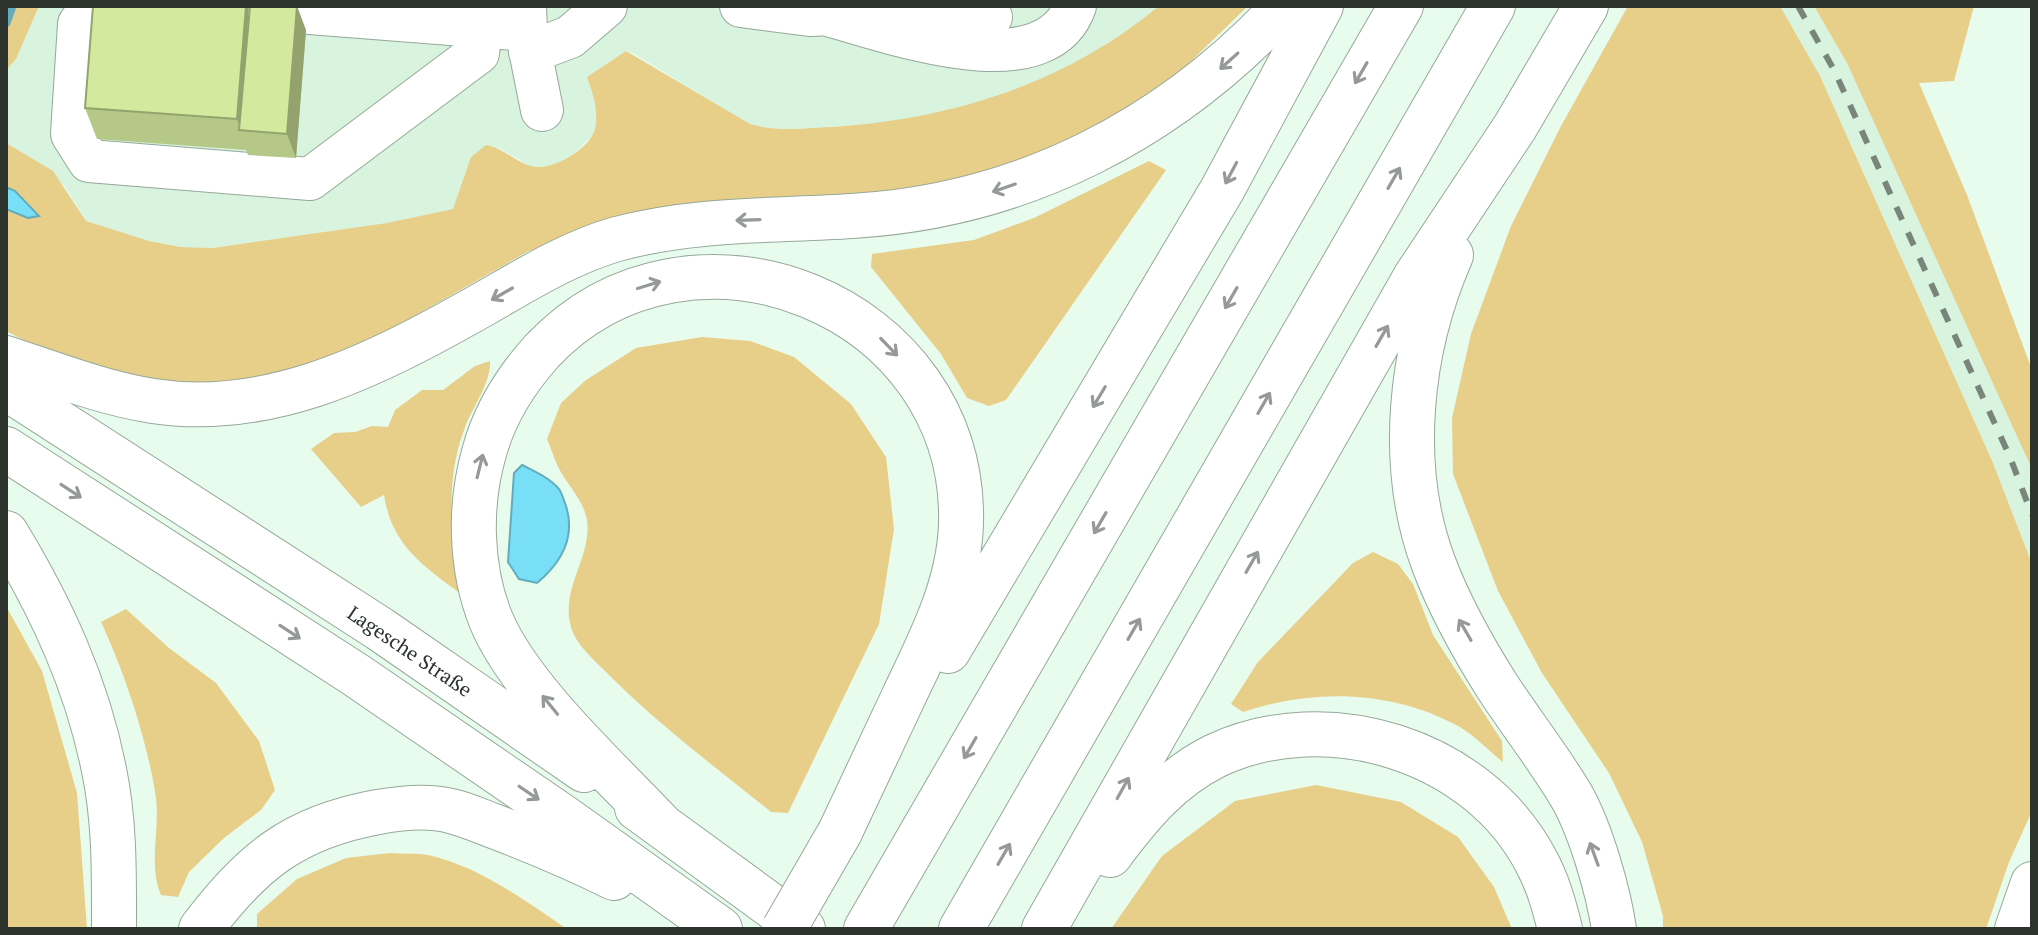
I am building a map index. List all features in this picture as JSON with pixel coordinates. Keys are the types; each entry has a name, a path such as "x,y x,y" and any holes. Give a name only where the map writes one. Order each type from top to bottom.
{"highway":[{"path":"6,358 85,385 153,401 199,404 251,400 298,391 346,374 404,347 553,264 615,240 676,226 736,220 919,210 979,197 1043,174 1110,144 1163,113 1214,74 1284,6"},
{"path":"784,929 1222,190 1321,6"},
{"path":"866,929 1401,6"},
{"path":"963,925 1493,6"},
{"path":"1044,929 1416,276 1491,165 1586,6"},
{"path":"1491,165 1448,262 1418,365 1412,414 1420,514 1432,562 1458,617 1497,686 1573,799 1596,858 1614,929"},
{"path":"660,824 558,715 514,662 491,620 480,577 473,528 477,477 488,436 507,398 531,363 559,334 586,312 624,292 660,281 707,276 751,278 836,306 876,334 909,368 934,405 949,439 957,478 961,524 955,570 942,617 840,832"},
{"name":"Lagesche Straße","path":"6,388 380,629 660,824 803,929"},
{"path":"6,449 356,675 720,929"},
{"path":"6,533 66,642 88,706 106,785 113,841 114,929"},
{"path":"1052,929 1141,814 1174,783 1215,757 1252,743 1301,734 1349,735 1400,748 1443,767 1481,794 1513,827 1535,858 1553,897 1560,929"},
{"path":"201,929 226,895 260,862 298,836 345,818 399,808 449,810 532,840 578,860 712,929"}],"street":[{"path":"92,6 79,24 72,134 89,161 310,179 478,53 481,27"},
{"path":"218,6 527,29 570,37 606,6"},
{"path":"741,6 828,15 906,11 991,17"},
{"path":"828,15 930,42 1005,51 1042,43 1069,22 1075,6"},
{"path":"527,29 542,110"},
{"path":"2016,929 2032,883"}],"shaded area":[{"path":"6,6 39,6 16,59 6,70"},
{"path":"39,6 1159,6 1088,56 1039,80 985,101 876,124 769,130 750,125 626,51 587,77 597,118 593,135 566,160 549,166 532,167 498,147 460,191 453,209 387,223 213,248 180,247 149,241 86,221 65,186 6,143 6,70 16,59"},
{"path":"1159,6 1248,6 1184,68 1133,106 1076,139 1007,166 933,189 590,229 527,252 355,350 314,366 227,383 157,381 43,350 6,331 6,209 28,218 15,192 6,187 6,143 53,171 86,221 149,241 180,247 213,248 387,223 453,209 471,157 486,145 531,166 558,163 584,146 594,132 596,111 587,77 626,51 750,124 780,129 830,127 919,116 1004,93 1085,57"},
{"path":"1628,6 1780,6 1820,76 1993,463 2032,564 2032,811 2009,862 1986,929 1663,929 1663,916 1642,842 1609,773 1542,673 1498,591 1453,474 1452,418 1471,334 1511,226 1561,126"},
{"path":"1780,6 1814,6 1847,63 2027,454 2032,469 2032,564 1993,463 1820,76"},
{"path":"1814,6 1974,6 1954,81 1919,83 1967,195 2032,370 2032,469 1847,63"},
{"path":"1149,161 1166,170 1006,400 989,406 967,398 941,354 871,267 872,254 974,240 1034,218"},
{"path":"702,337 750,341 794,357 851,404 886,457 894,529 879,624 788,813 771,812 664,726 589,655 571,627 570,599 585,547 587,520 579,499 558,467 547,439 561,403 586,380 636,348"},
{"path":"490,361 484,387 464,430 454,471 453,534 465,597 412,554 394,529 384,495 361,507 311,449 334,433 355,432 372,426 388,427 395,410 422,390 443,390 475,366"},
{"path":"1373,552 1398,564 1413,584 1433,635 1502,741 1503,762 1460,727 1408,706 1381,700 1325,696 1270,704 1243,712 1231,704 1258,662 1353,563"},
{"path":"6,606 42,671 77,793 87,929 6,929"},
{"path":"126,609 169,648 216,683 259,741 275,790 261,810 224,838 189,872 178,897 161,895 157,884 157,810 152,777 134,708 101,622"},
{"path":"1316,785 1401,802 1458,837 1494,887 1512,929 1111,929 1162,856 1235,801"},
{"path":"390,853 428,855 465,867 500,885 567,929 257,929 257,914 297,879 346,858"}],"water":[{"path":"6,187 15,191 39,216 28,218 6,209"},
{"path":"522,465 547,478 559,489 569,518 564,549 553,567 537,583 519,579 508,562 514,473"}],"building":[{"path":"93,6 246,6 237,119 85,108"},
{"path":"250,6 297,6 287,134 239,130"}],"waterway":[{"path":"6,23 12,6"}],"railway":[{"path":"1798,6 1834,70 2010,457 2032,515"}]}
